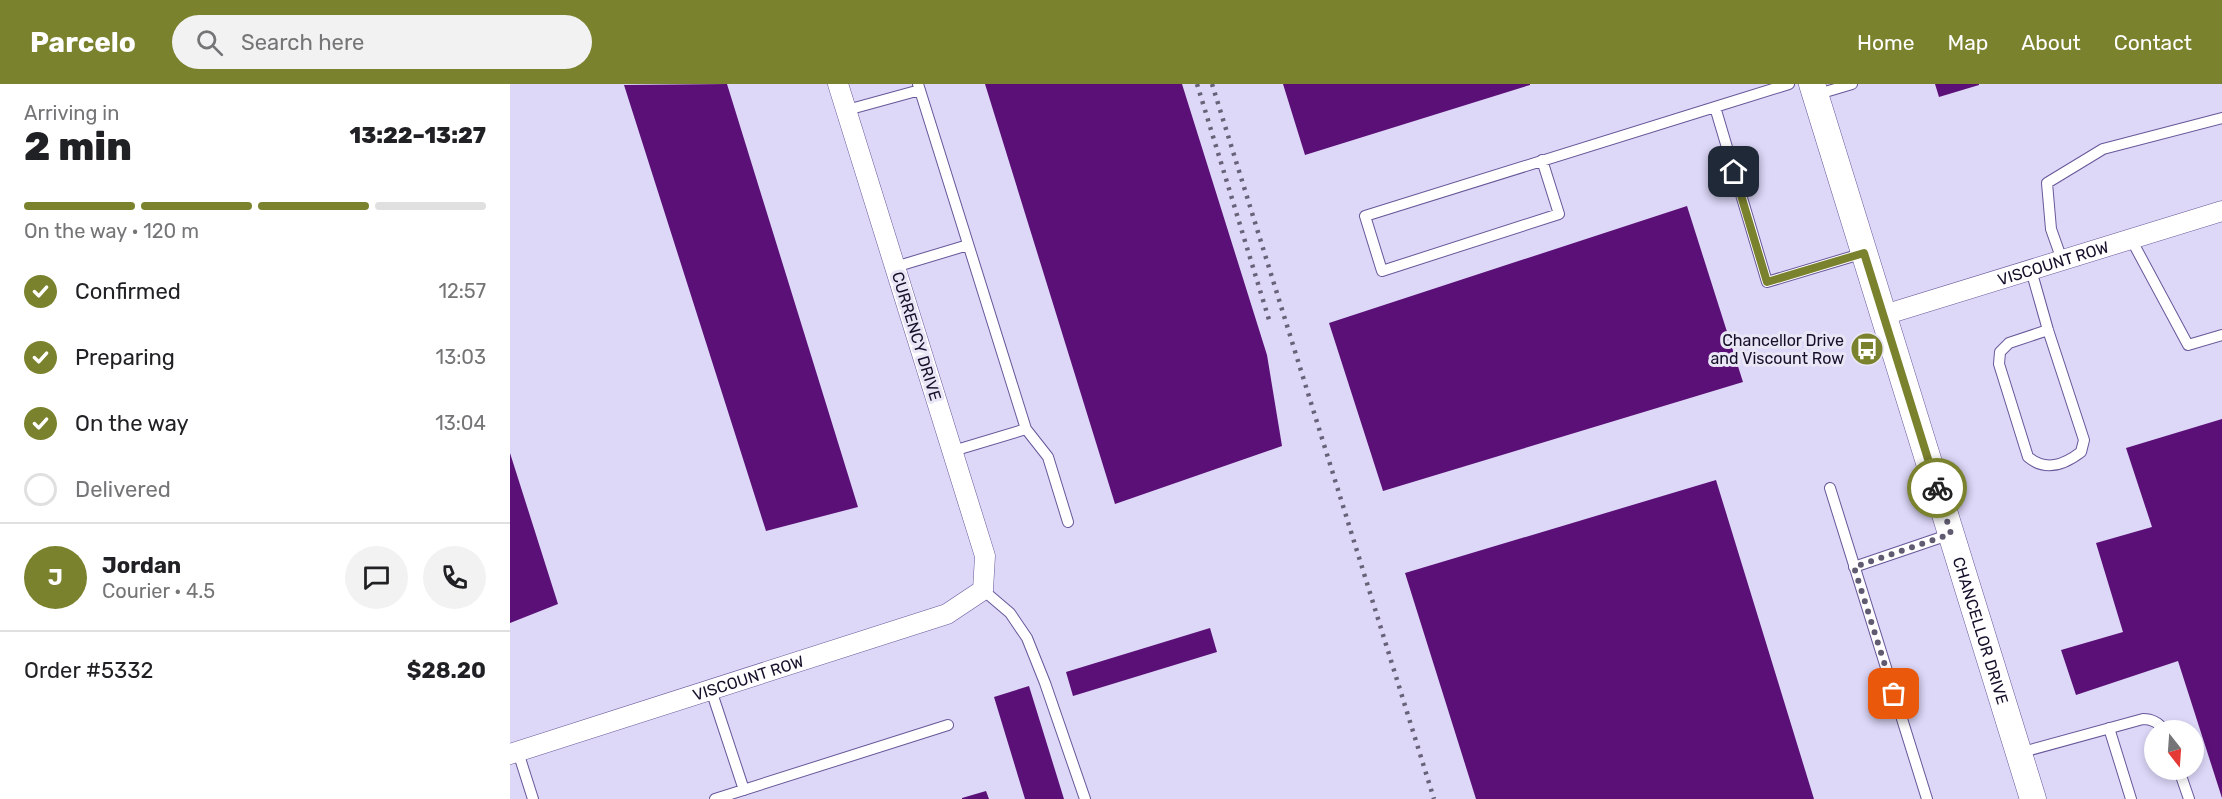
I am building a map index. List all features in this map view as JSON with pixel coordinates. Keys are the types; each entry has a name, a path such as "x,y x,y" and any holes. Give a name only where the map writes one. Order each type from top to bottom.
{"street":[{"name":"CURRENCY DRIVE","path":"838,84 985,556 982,590"},
{"name":"CHANCELLOR DRIVE","path":"1813,89 2033,799"},
{"name":"VISCOUNT ROW","path":"1884,315 2222,211"},
{"name":"VISCOUNT ROW","path":"514,753 946,614 982,590"}],"lane":[{"path":"1542,160 1559,214 1382,272 1365,216 1542,160 1789,84"},
{"path":"1813,89 1852,84"},
{"path":"847,110 919,87 1026,429 1048,457 1068,522"},
{"path":"1715,107 1767,282 1864,253"},
{"path":"2062,260 2051,229 2047,183 2103,149 2222,118"},
{"path":"2131,239 2188,345 2222,335"},
{"path":"895,267 968,244"},
{"path":"2031,270 2084,440 2081,452 2070,460 2050,466 2037,465 2028,457 1999,364 2000,352 2009,343 2048,330"},
{"path":"953,451 1026,429"},
{"path":"1830,488 1926,799"},
{"path":"1854,567 1951,534"},
{"path":"982,590 1010,613 1027,638 1085,799"},
{"path":"711,690 744,790"},
{"path":"2019,753 2134,721 2150,720"},
{"path":"715,799 948,725"},
{"path":"2109,729 2131,799"},
{"path":"514,753 533,799"},
{"path":"2182,780 2189,799"}],"shaded area":[{"path":"510,84 2222,84 2222,799 510,799"}],"building":[{"path":"727,84 858,507 766,531 624,85"},
{"path":"985,84 1182,84 1267,355 1282,446 1115,504"},
{"path":"1283,84 1530,84 1530,85 1305,155"},
{"path":"1935,84 1979,84 1979,85 1939,97"},
{"path":"1687,206 1743,382 1383,491 1329,323"},
{"path":"2222,419 2222,798 2204,742 2204,720 2197,720 2178,661 2076,695 2061,650 2123,632 2096,543 2152,527 2126,448"},
{"path":"510,453 558,604 510,623"},
{"path":"1716,480 1814,799 1476,799 1405,573"},
{"path":"1210,628 1217,652 1073,696 1066,672"},
{"path":"1029,686 1064,799 1025,799 994,697"},
{"path":"986,791 989,799 962,799 962,798"}],"railway":[{"path":"1197,84 1270,323"},
{"path":"1212,84 1434,799"}],"way so far":[{"path":"1894,694 1854,567 1951,534 1937,488"}],"place":[{"name":"Chancellor Drive and Viscount Row","path":"1867,349"}],"route":[{"path":"1734,172 1767,282 1864,253 1937,488"}]}
